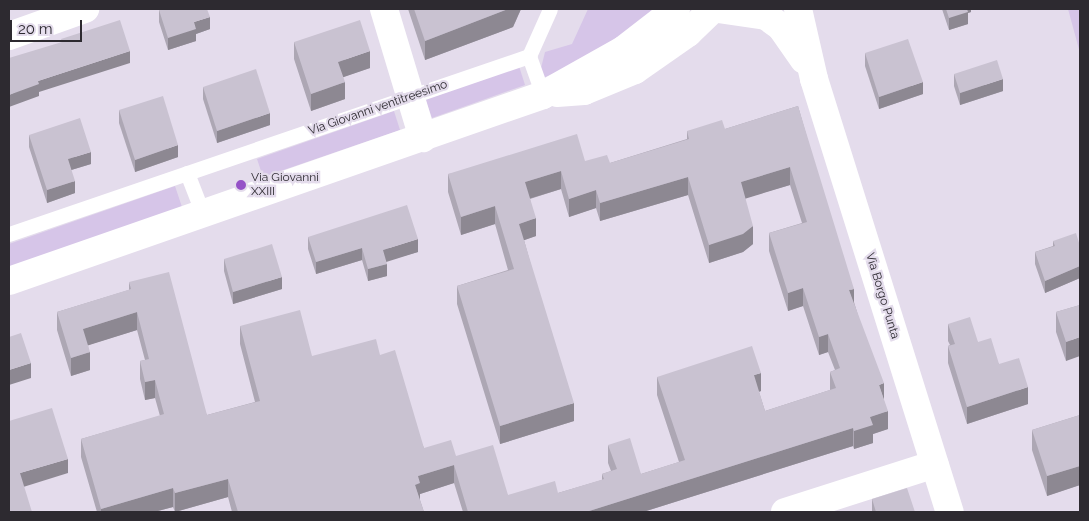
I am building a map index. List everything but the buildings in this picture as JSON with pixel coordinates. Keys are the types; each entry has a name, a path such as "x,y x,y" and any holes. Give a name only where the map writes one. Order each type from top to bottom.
{"street":[{"path":"9,36 85,9"},
{"path":"384,9 423,138"},
{"path":"9,281 544,95 623,50 676,9"},
{"path":"544,95 584,90 635,70 688,33 713,9"},
{"name":"Via Borgo Punta","path":"718,9 781,15 814,79 950,512"},
{"path":"785,512 935,464"}],"lane":[{"path":"544,95 528,56 550,9"},
{"name":"Via Giovanni ventitreesimo","path":"9,234 528,56"},
{"path":"187,173 203,214"}],"shaded area":[{"path":"588,9 664,9 575,65 543,78 541,68 545,52 572,44"},
{"path":"1068,9 1080,9 1080,53"},
{"path":"519,66 525,85 432,118 425,99"},
{"path":"394,111 400,130 263,177 257,159"},
{"path":"175,186 182,207 9,267 9,244"}],"place":[{"name":"Via Giovanni XXIII","path":"241,185"}]}
